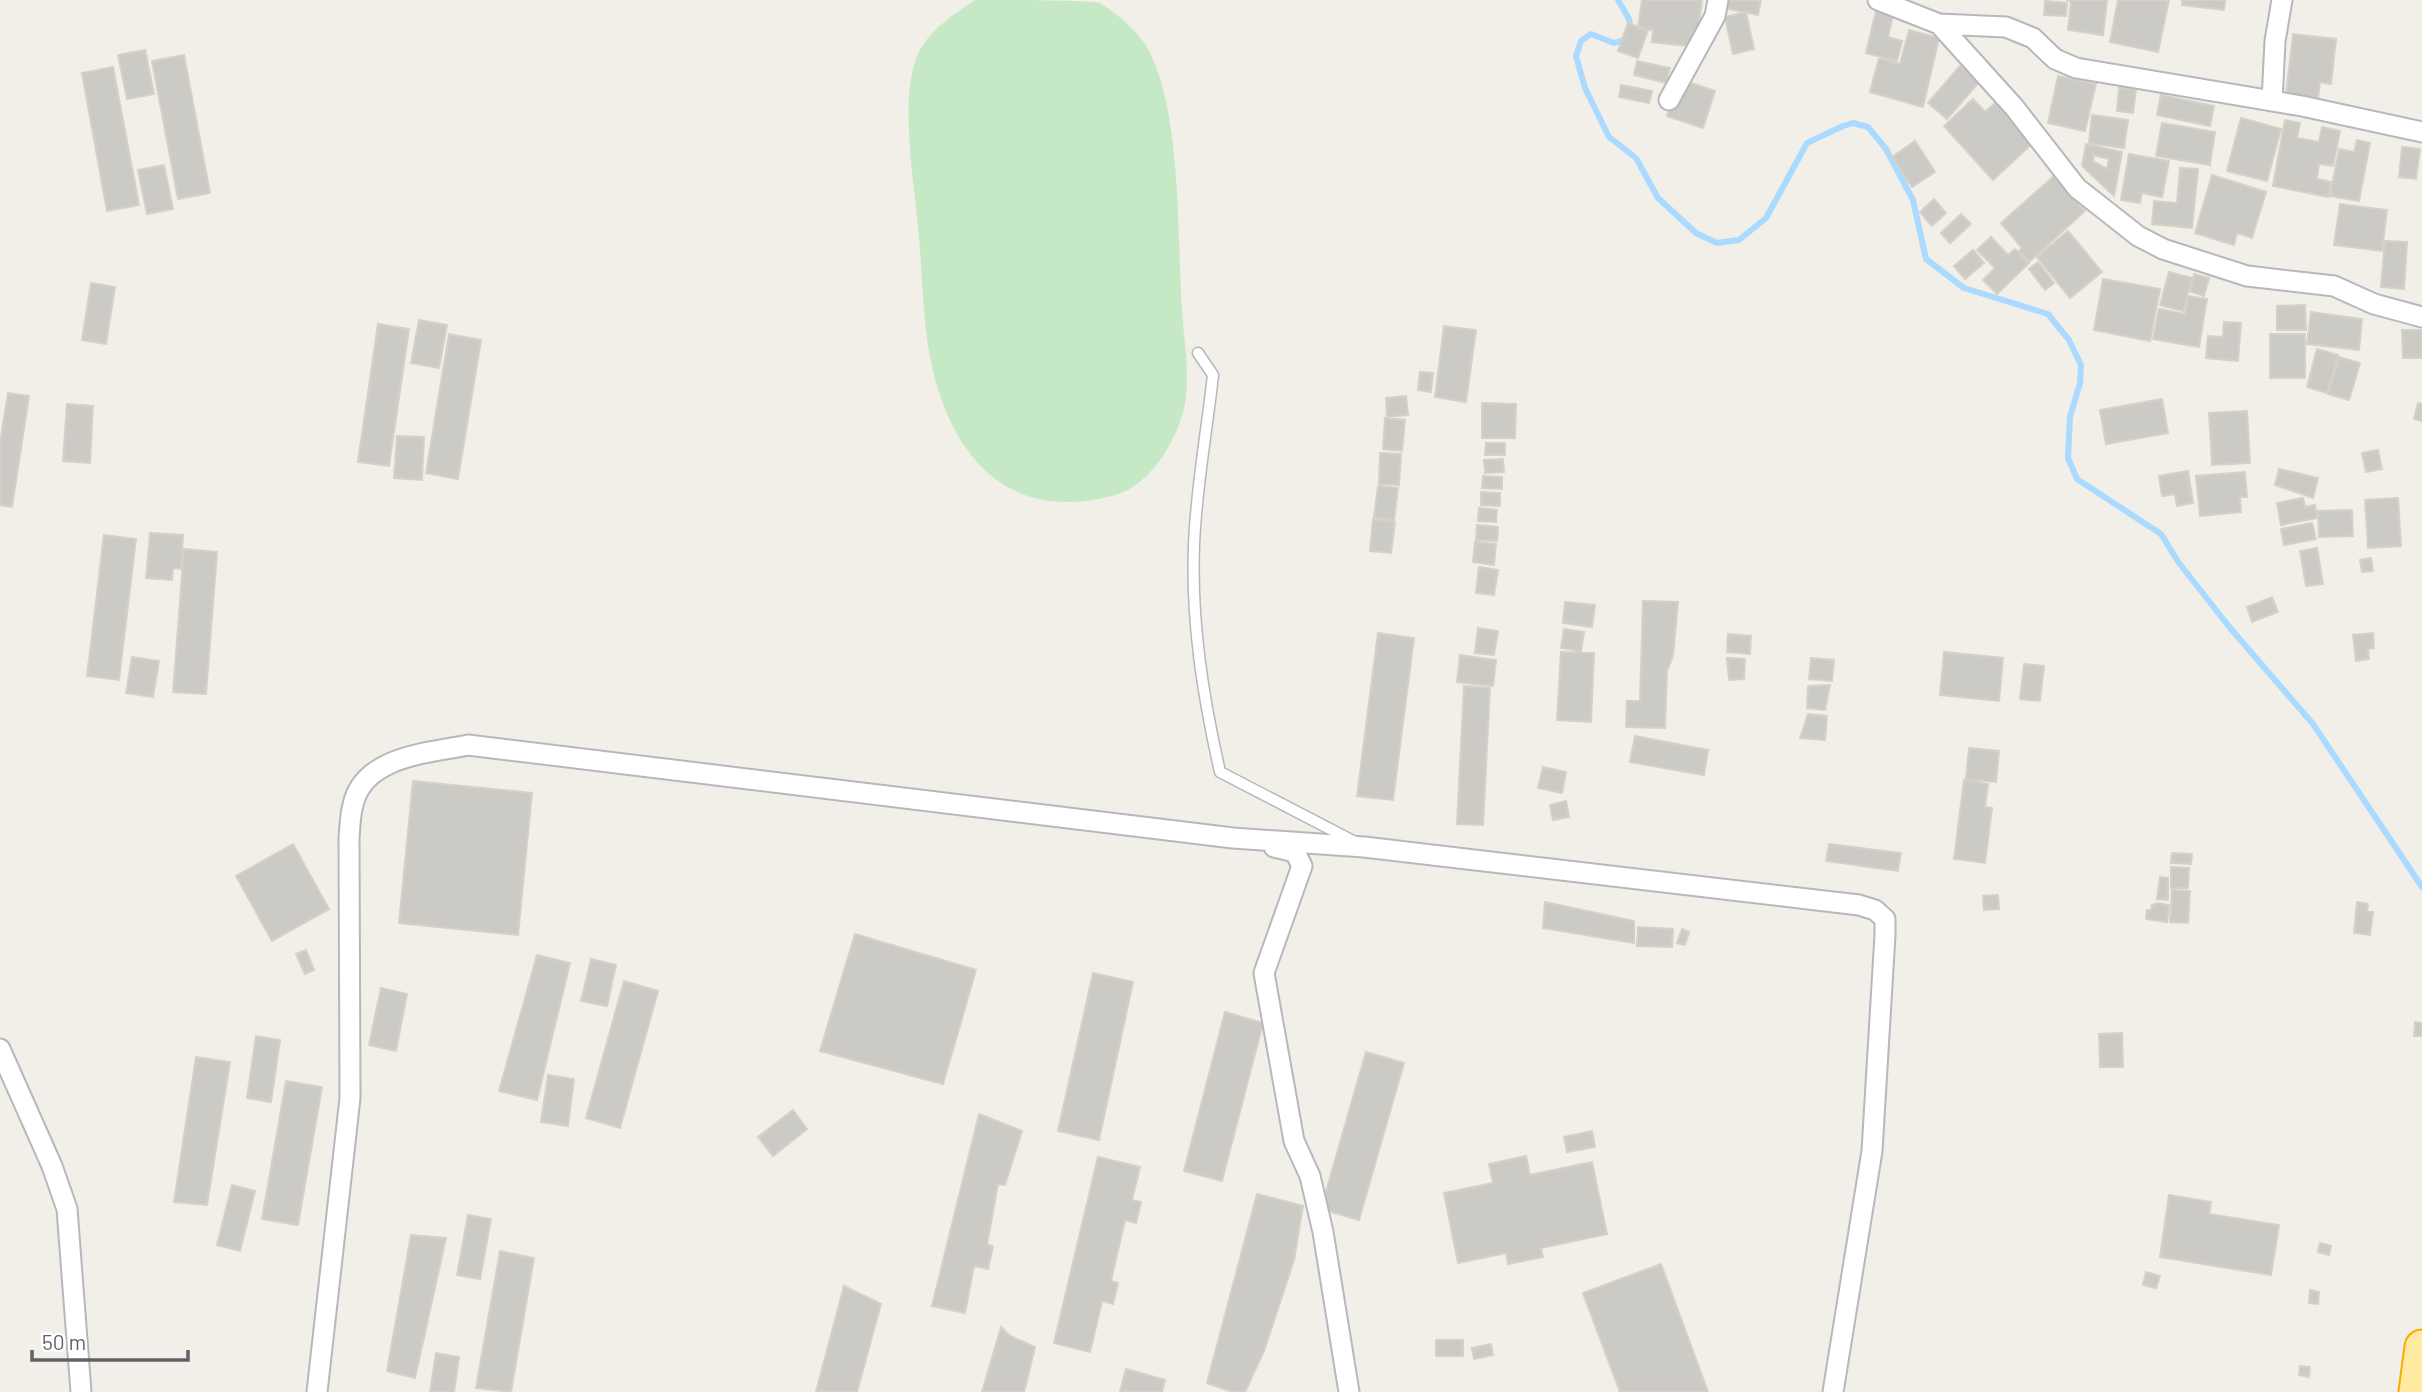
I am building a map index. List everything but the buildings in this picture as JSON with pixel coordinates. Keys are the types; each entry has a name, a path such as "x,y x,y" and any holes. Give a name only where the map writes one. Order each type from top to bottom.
{"highway":[{"path":"2416,1392 2422,1347"}],"street":[{"path":"1670,100 1715,16 1718,0"},
{"path":"1878,0 1938,24 2006,26 2033,37 2055,59 2076,68 2273,101 2422,132"},
{"path":"2273,101 2276,41 2283,0"},
{"path":"1938,24 2014,107 2077,188 2138,236 2163,249 2247,276 2334,286 2374,304 2422,317"},
{"path":"317,1392 350,1098 352,815 359,788 377,769 404,758 468,745 1233,838 1364,847 1859,905 1875,910 1885,919 1872,1151 1833,1392"},
{"path":"1233,838 1295,852 1302,866 1264,973 1294,1141 1310,1176 1322,1233 1349,1392"},
{"path":"0,1049 52,1166 67,1209 81,1392"}],"lane":[{"path":"1198,353 1213,375 1194,546 1199,659 1204,702 1220,772 1364,847"}],"green space":[{"path":"975,0 1100,3 1136,32 1151,55 1161,82 1168,112 1176,180 1187,369 1185,404 1176,432 1161,459 1140,481 1115,495 1079,502 1048,501 1020,493 995,479 974,459 957,434 943,404 933,371 925,318 911,163 909,92 912,71 928,38 958,11"}],"waterway":[{"path":"1618,0 1629,19 1631,30"},
{"path":"1627,39 1614,43 1591,34 1581,41 1576,56 1585,88 1609,137 1636,158 1658,198 1696,233 1717,243 1739,240 1766,218 1807,143 1853,123 1868,127 1886,149 1913,200 1926,259 1964,288 2048,314 2069,340 2081,365 2080,383 2070,417 2068,458 2077,479 2161,534 2179,563 2231,629 2313,724 2422,887"}]}
